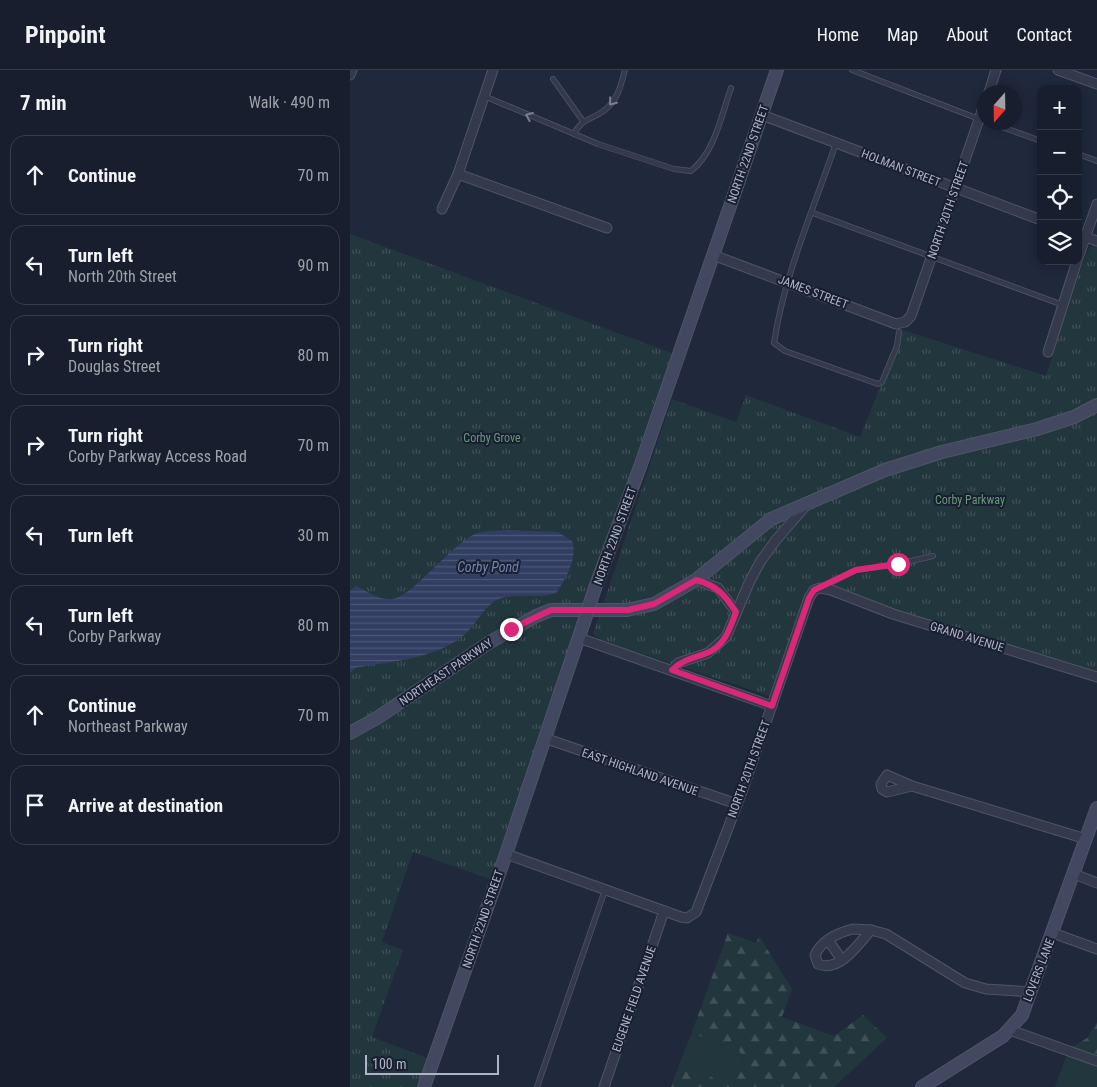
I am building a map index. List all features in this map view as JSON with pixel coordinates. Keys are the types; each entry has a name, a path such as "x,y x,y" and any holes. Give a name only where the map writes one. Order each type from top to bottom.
{"street":[{"path":"350,75 352,70"},
{"path":"442,209 458,174 493,70"},
{"name":"NORTH 22ND STREET","path":"424,1087 506,854 595,588 640,468 777,70"},
{"path":"991,85 996,70"},
{"path":"1058,70 1097,84"},
{"name":"HOLMAN STREET","path":"762,116 1037,219"},
{"name":"NORTH 20TH STREET","path":"911,316 956,189 980,130"},
{"path":"458,174 607,228"},
{"path":"1097,204 1082,235 1097,240"},
{"name":"JAMES STREET","path":"713,255 896,324 905,322 911,316"},
{"path":"1048,352 1076,265"},
{"path":"696,580 771,519 885,470 942,452 1036,430 1074,417 1097,405"},
{"path":"672,670 678,663 708,653 726,637 760,562 808,503"},
{"path":"696,580 709,583 718,588 736,612"},
{"name":"NORTHEAST PARKWAY","path":"350,733 378,718 490,642 536,616 551,610 561,609 628,610 654,604 696,580"},
{"name":"NORTH 20TH STREET","path":"506,854 664,912 686,918 696,912 737,804 809,598 814,590 820,588"},
{"name":"GRAND AVENUE","path":"820,588 839,593 893,614 1097,677"},
{"path":"579,638 772,706"},
{"name":"EAST HIGHLAND AVENUE","path":"544,738 737,804"},
{"path":"912,786 1086,839"},
{"name":"LOVERS LANE","path":"929,1085 1010,1030 1022,1015 1032,992 1096,812"},
{"path":"1074,874 1097,883"},
{"name":"EUGENE FIELD AVENUE","path":"604,1087 664,912"},
{"path":"871,930 842,960 826,966 818,964 815,955 822,943 853,929 871,930 886,934 965,983 986,989 1032,992"},
{"path":"1053,933 1097,949"},
{"path":"828,940 842,960"},
{"path":"1010,1030 1097,1061"}],"lane":[{"path":"574,134 583,121 605,110 617,97 625,70"},
{"path":"852,70 977,118"},
{"path":"553,79 583,121"},
{"path":"484,96 598,144 674,169 691,170 702,162 708,152 731,88"},
{"path":"1010,130 1037,140"},
{"path":"836,143 779,312 774,343 785,351 878,384 882,382 893,355 899,332"},
{"path":"1082,155 1097,160"},
{"path":"813,212 932,258 1063,305"},
{"path":"820,588 856,570 898,564 933,556"},
{"path":"537,1087 605,890"}],"green space":[{"name":"Corby Grove","path":"350,234 672,353 490,879 413,852 382,942 403,950 372,1037 427,1058 418,1087 350,1087"},
{"name":"Corby Parkway","path":"1092,245 1097,247 1097,673 889,608 828,583 814,585 805,595 769,696 601,640 593,634 672,399 736,422 746,395 860,437 903,330 1046,376 1086,253"},
{"path":"728,933 756,943 759,936 792,989 782,1017 834,1036 863,1015 887,1038 834,1087 726,1087 744,1061 735,1042 720,1046 692,1032"},
{"path":"1097,1022 1097,1056 1072,1047 1087,1038"},
{"path":"692,1032 720,1046 735,1042 744,1061 726,1087 712,1087 713,1079 701,1068 681,1060"},
{"path":"1067,1054 1097,1064 1097,1087 1055,1087"},
{"path":"681,1060 701,1068 714,1079 712,1087 671,1087"}],"water":[{"name":"Corby Pond","path":"509,530 558,532 572,541 573,554 570,568 556,593 541,596 502,598 490,605 464,635 439,650 412,658 355,668 350,673 350,591 356,586 381,598 391,599 399,597 420,581 465,540 479,533"}],"route":[{"path":"511,629 551,610 628,610 654,604 696,580 709,583 718,588 736,612 732,625 726,637 718,646 708,653 678,663 672,670 772,706 811,593 836,578 856,570 898,564"}]}
